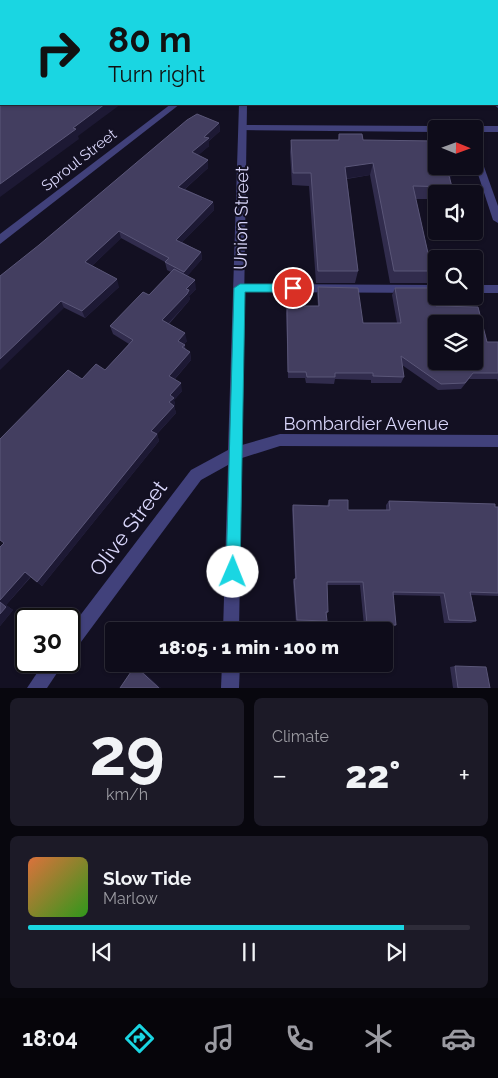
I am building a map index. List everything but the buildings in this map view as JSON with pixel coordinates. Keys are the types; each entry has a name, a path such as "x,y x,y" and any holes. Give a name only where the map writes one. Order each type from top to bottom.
{"street":[{"name":"Sproul Street","path":"0,240 175,105"},
{"name":"Union Street","path":"231,622 243,105"},
{"name":"Bombardier Avenue","path":"236,454 280,440 498,441"},
{"name":"Olive Street","path":"80,629 196,475 236,454"},
{"path":"230,672 230,688"},
{"path":"36,688 47,673"}],"lane":[{"path":"243,128 428,129"},
{"path":"483,130 498,129"},
{"path":"483,175 498,220"},
{"path":"240,288 428,288"},
{"path":"483,289 498,289"}],"route":[{"path":"233,572 240,288 293,288"}]}
